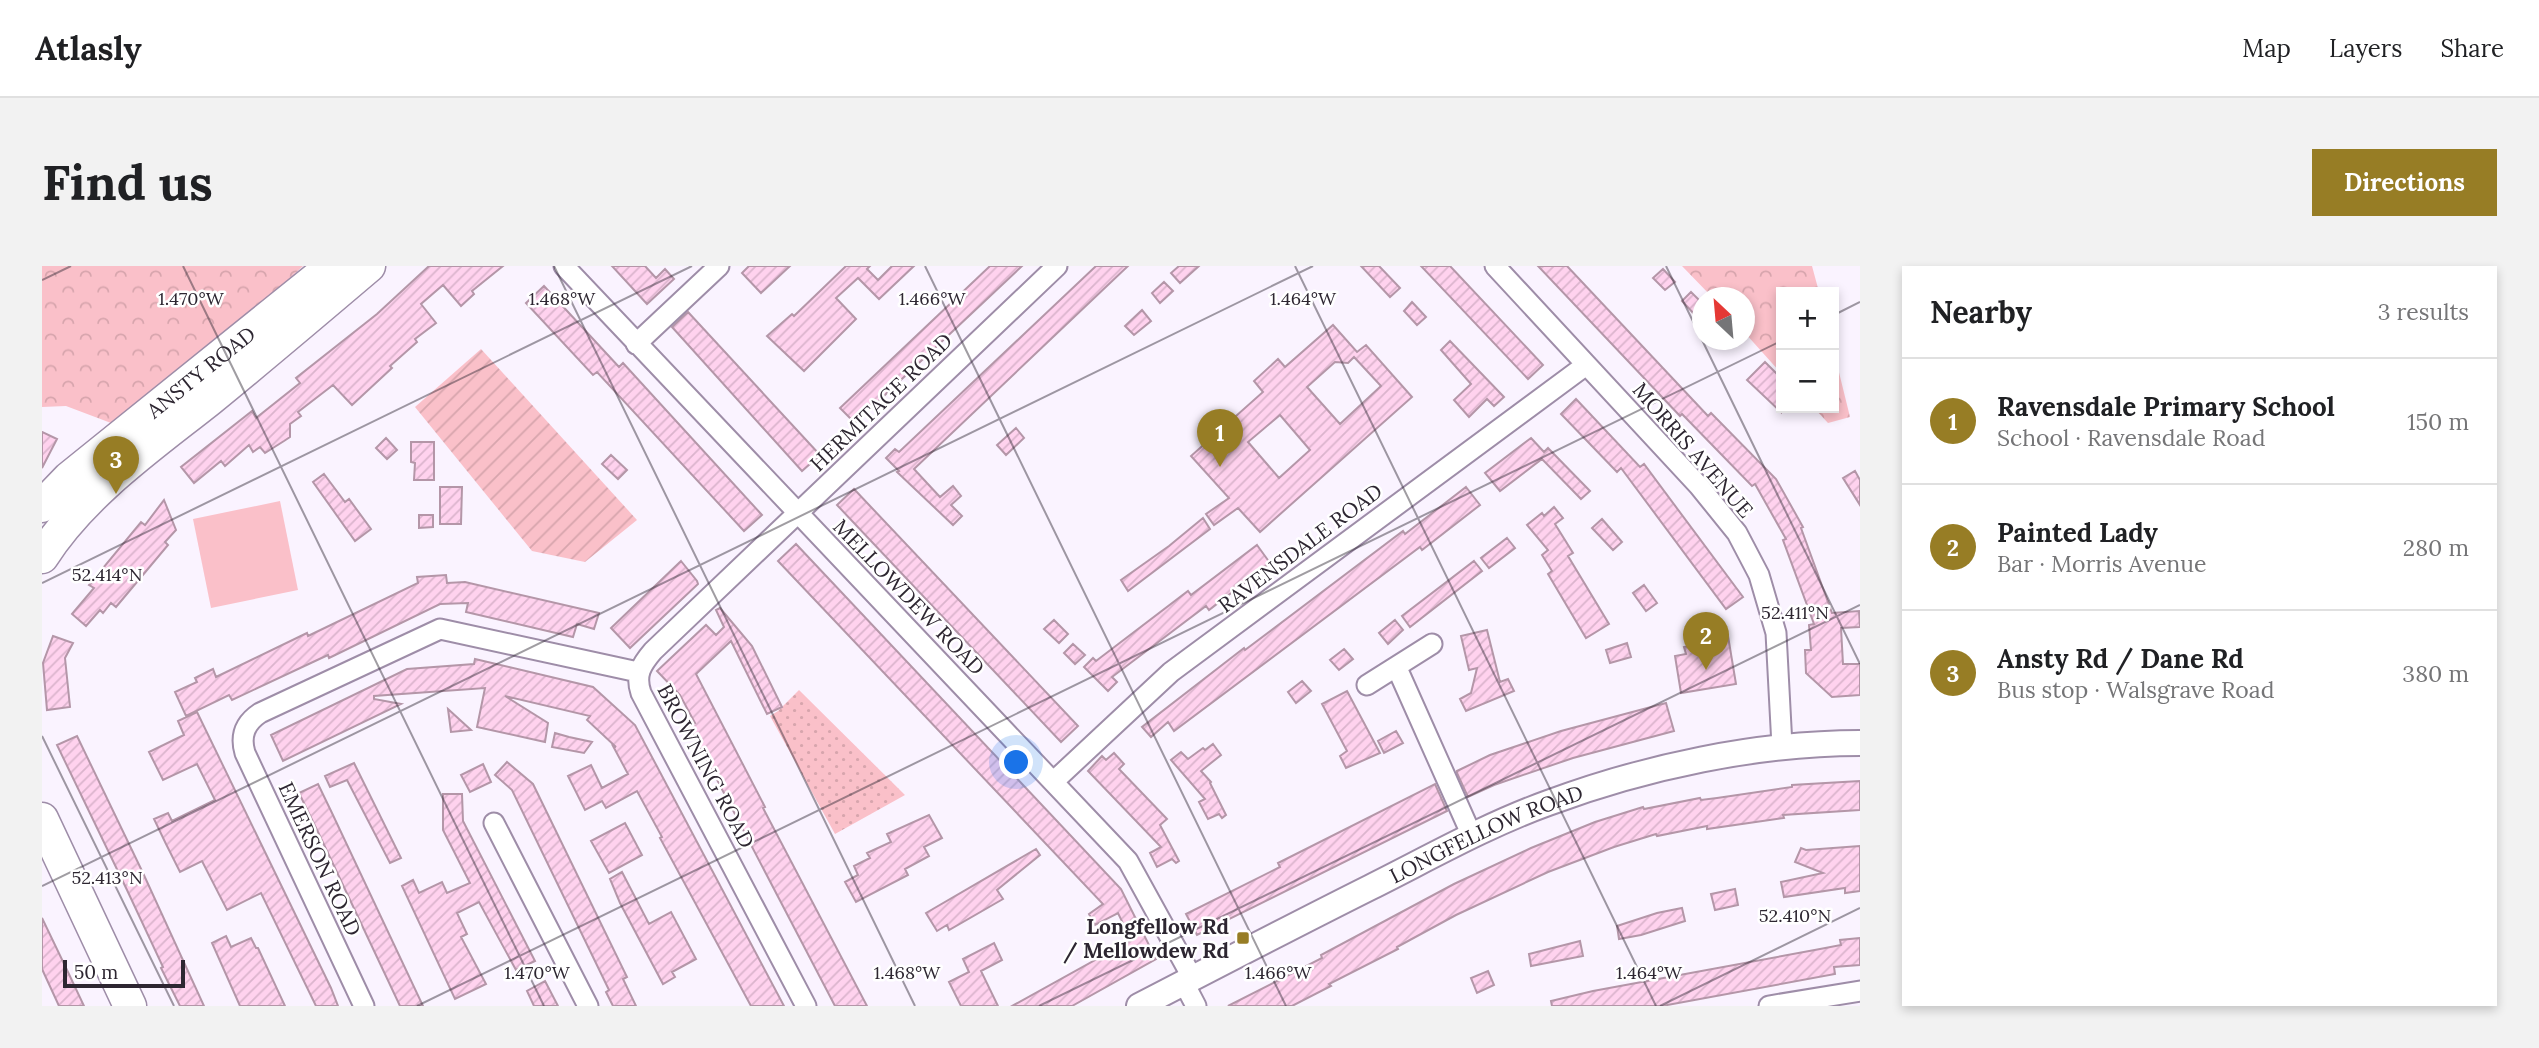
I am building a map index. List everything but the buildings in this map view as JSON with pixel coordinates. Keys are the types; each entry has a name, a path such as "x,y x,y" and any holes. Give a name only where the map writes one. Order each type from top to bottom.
{"highway":[{"name":"ANSTY ROAD","path":"42,506 69,478 332,266"},
{"name":"ANSTY ROAD","path":"42,557 50,544 88,502 138,456 369,266"},
{"path":"42,820 130,1006"}],"street":[{"name":"MELLOWDEW ROAD","path":"564,266 1128,861 1188,981 1196,1006"},
{"path":"636,344 719,266"},
{"name":"HERMITAGE ROAD","path":"797,512 1057,266"},
{"name":"MORRIS AVENUE","path":"1494,266 1699,486 1737,533 1759,575 1776,633 1782,746"},
{"name":"RAVENSDALE ROAD","path":"1053,782 1171,672 1586,365"},
{"path":"42,519 138,456"},
{"path":"42,497 69,478"},
{"name":"BROWNING ROAD","path":"797,512 653,651 638,672 638,684 806,1006"},
{"name":"EMERSON ROAD","path":"364,1006 245,754 244,731 248,723 260,713 440,629 638,672"},
{"path":"1367,685 1432,644"},
{"path":"1397,668 1472,836"},
{"name":"LONGFELLOW ROAD","path":"1139,1006 1472,836 1548,803 1586,790 1702,760 1782,746 1860,743"},
{"path":"494,823 588,1006"},
{"path":"1769,1006 1860,991"}],"green space":[{"path":"42,266 303,266 271,296 111,423 66,406 42,407"},
{"path":"1682,266 1812,266 1818,287 1776,287 1776,367 1755,344 1755,287 1702,287"},
{"path":"481,349 637,520 585,562 532,551 415,407"},
{"path":"1839,372 1850,417 1828,423 1819,413 1839,413"},
{"path":"280,501 298,590 211,608 193,519"},
{"path":"799,690 905,795 835,834 770,716"}],"place":[{"name":"Ravensdale Primary School","path":"1220,467"},
{"name":"Ansty Rd / Dane Rd","path":"116,494"},
{"name":"Painted Lady","path":"1706,670"},
{"name":"Longfellow Rd / Mellowdew Rd","path":"1243,938"}]}
